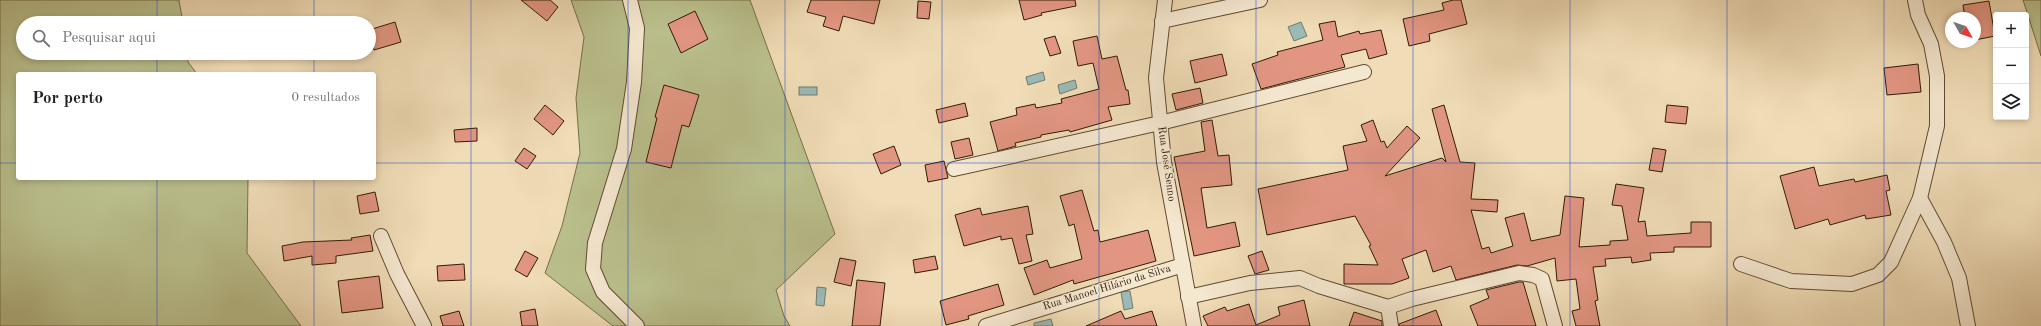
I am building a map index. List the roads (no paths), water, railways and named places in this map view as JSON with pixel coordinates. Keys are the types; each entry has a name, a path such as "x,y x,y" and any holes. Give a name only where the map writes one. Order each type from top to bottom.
{"street":[{"path":"630,0 637,28 634,82 624,149 595,243 593,269 603,292 637,326"},
{"name":"Rua José Senno","path":"1166,0 1162,21 1156,78 1164,162 1194,326"},
{"path":"1162,21 1260,0"},
{"path":"1741,264 1790,281 1852,284 1878,274 1891,262 1920,198 1937,126 1937,76 1931,44 1918,14 1915,0"},
{"path":"954,169 1160,123 1364,72"},
{"path":"1920,198 1944,242 1959,278 1968,326"},
{"path":"381,236 397,274 424,326"},
{"name":"Rua Manoel Hilário da Silva","path":"986,326 1183,265"},
{"path":"1188,297 1250,283 1300,278 1319,286 1388,307 1412,299 1519,273 1533,275 1542,279 1555,326"},
{"path":"1388,307 1391,326"}],"water":[{"path":"1301,22 1307,36 1294,41 1288,27"},
{"path":"1043,72 1045,80 1028,85 1026,77"},
{"path":"1075,80 1077,88 1060,94 1058,85"},
{"path":"799,87 817,87 817,95 799,95"},
{"path":"817,287 826,288 824,306 816,305"},
{"path":"1130,291 1133,308 1124,310 1121,292"},
{"path":"1051,319 1053,326 1034,326 1034,323"}]}
